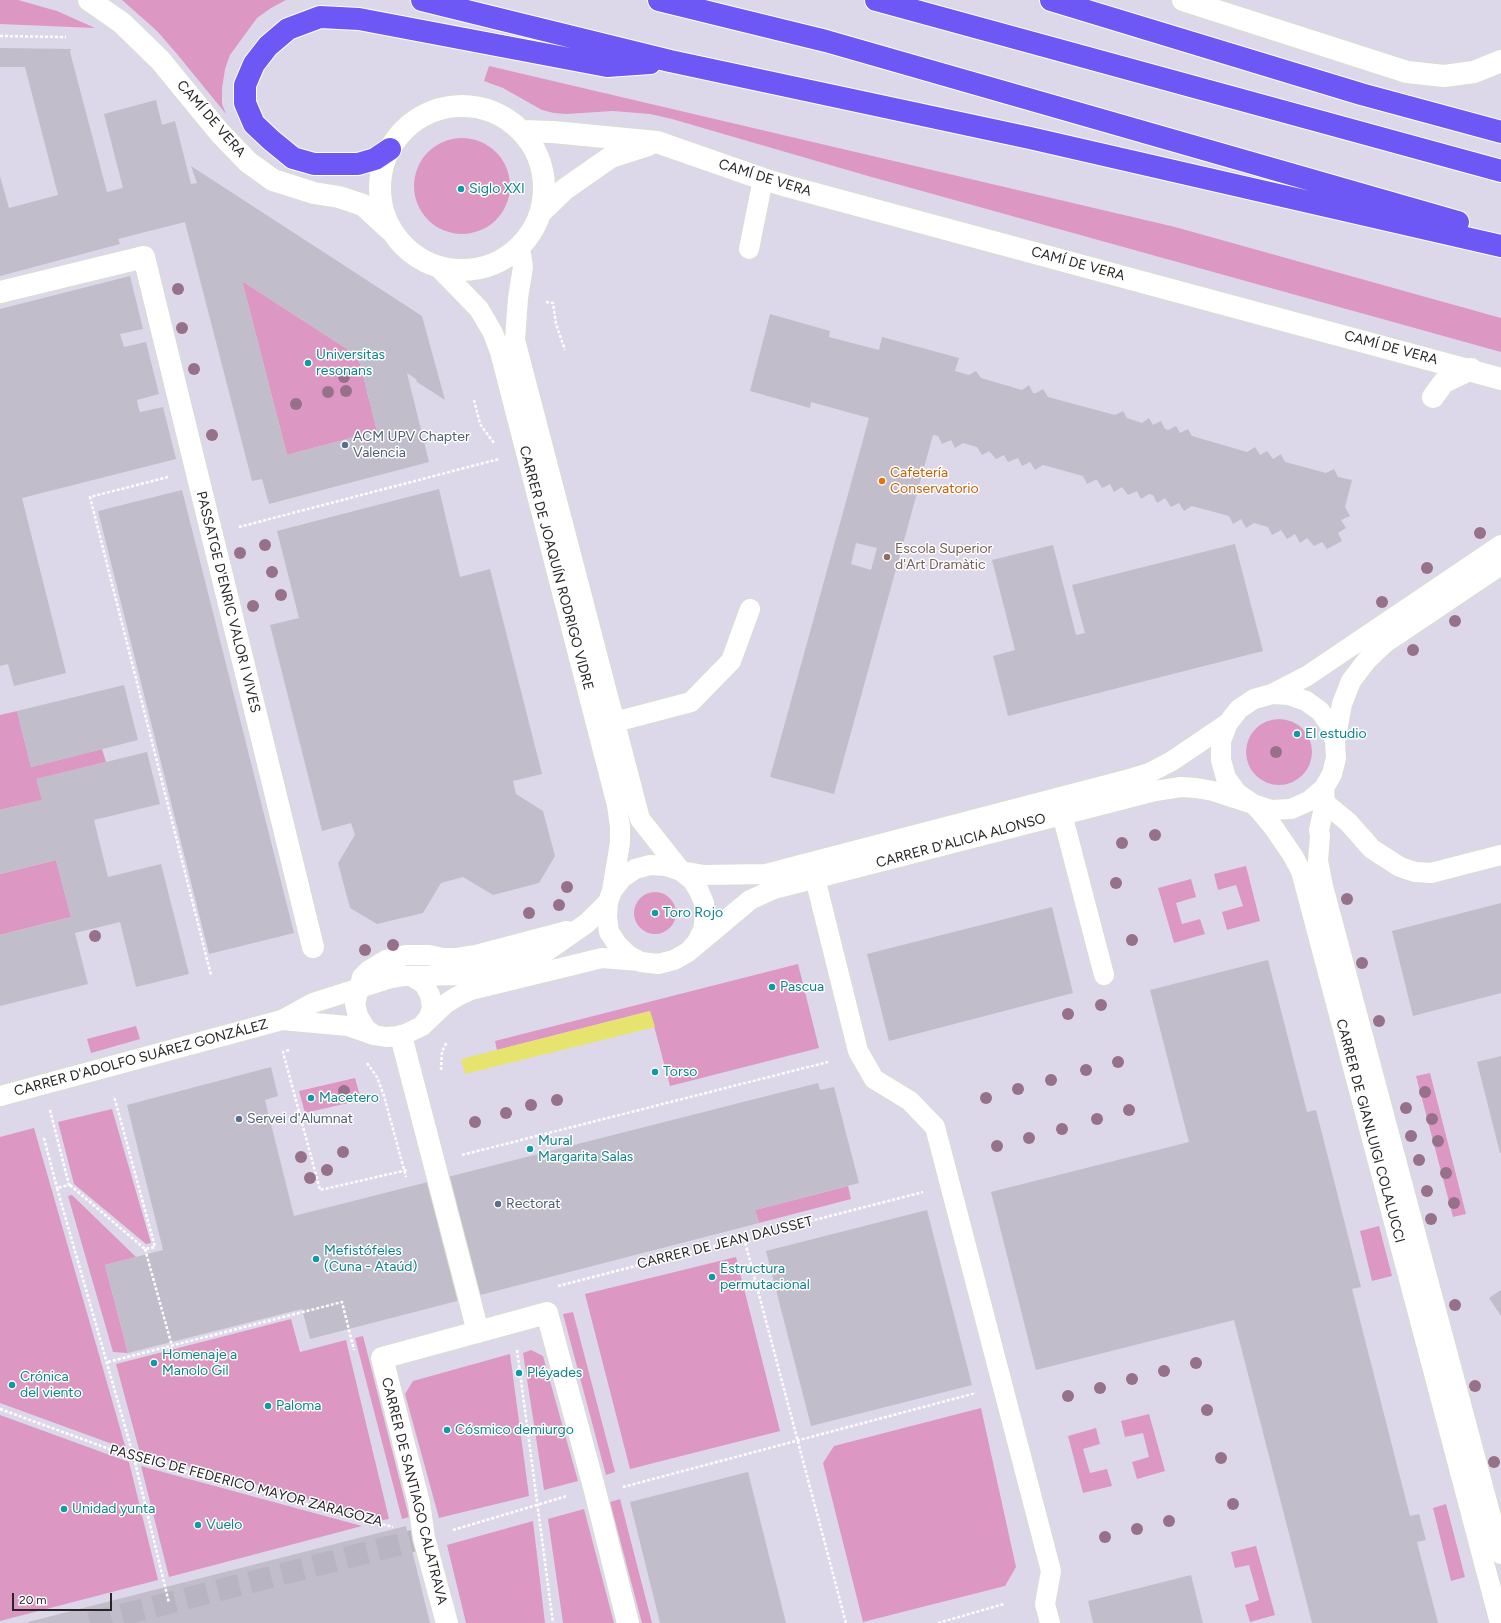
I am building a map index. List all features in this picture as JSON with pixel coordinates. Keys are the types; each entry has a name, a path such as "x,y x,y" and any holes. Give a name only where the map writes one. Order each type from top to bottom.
{"highway":[{"path":"422,0 670,61 1030,138 1501,246"},
{"path":"659,0 826,41 1501,235"},
{"path":"876,0 1501,171"},
{"path":"1051,0 1354,91 1501,132"},
{"path":"390,149 375,159 358,164 314,164 293,158 254,124 245,103 245,85 254,64 268,46 288,29 320,17 359,20 607,66 670,61"}],"street":[{"name":"CAMÍ DE VERA","path":"89,0 122,23 160,60 220,133 248,162 273,180 314,193 339,197 363,205 391,230"},
{"path":"1184,0 1407,72 1444,76 1474,72 1501,61"},
{"path":"451,107 477,107 501,116 522,131 534,149 542,168 545,190 542,211 534,231 520,248 502,261 481,268 458,270 437,266 419,258 404,246 391,230 383,211 380,190 382,169 390,149 405,128 426,114 451,107"},
{"name":"CAMÍ DE VERA","path":"522,131 553,132 657,142 763,180 1471,369 1501,379"},
{"path":"542,211 565,189 611,157 657,142"},
{"name":"PASSATGE D'ENRIC VALOR I VIVES","path":"0,292 144,257 313,947"},
{"path":"1433,397 1444,382 1471,369"},
{"path":"401,1036 478,1332 547,1313 595,1491 628,1623"},
{"name":"CARRER DE SANTIAGO CALATRAVA","path":"447,1623 424,1538 419,1503 382,1358 478,1332"}],"lane":[{"path":"749,249 763,180"},
{"name":"CARRER DE JOAQUÍN RODRIGO VIDRE","path":"520,248 523,267 518,298 516,340 640,819 681,871"},
{"name":"CARRER DE JOAQUÍN RODRIGO VIDRE","path":"437,266 479,309 493,333 500,352 617,805 620,827 620,843 610,896"},
{"path":"1325,796 1291,809 1271,810 1252,804 1237,793 1226,778 1221,760 1221,741 1228,723 1239,709 1254,699 1272,694 1307,676 1501,545"},
{"path":"1501,565 1385,643 1367,660 1351,680 1342,704 1336,742 1336,758 1325,796 1318,830 1320,836 1318,861 1322,886 1501,1554"},
{"path":"615,722 691,702 731,661 750,609"},
{"path":"1272,694 1289,694 1306,701 1320,711 1330,725 1336,742"},
{"name":"CARRER D'ALICIA ALONSO","path":"681,871 712,875 766,874 1072,795 1149,773 1184,753 1228,723"},
{"name":"CARRER D'ALICIA ALONSO","path":"688,952 737,910 755,897 774,889 815,878 1155,791 1196,788 1213,791 1252,804"},
{"path":"1325,796 1377,852 1400,867 1414,872 1431,873 1501,855"},
{"name":"CARRER DE GIANLUIGI COLALUCCI","path":"1252,804 1274,828 1293,856 1301,871 1500,1623"},
{"path":"1062,814 1104,974"},
{"path":"1318,830 1327,818 1332,816 1338,816 1348,822"},
{"path":"359,989 391,978 465,975 530,958 547,951 587,923 610,896 622,878 635,869 650,865 666,866 681,871 692,880 700,891 704,904 705,917 703,930 697,942 688,952 674,960 658,964 602,958 471,990 445,1004 422,1026 401,1036 386,1037 374,1035 366,1028 358,1016 355,1004 362,977 369,970 386,960 406,955 429,955 443,958 463,957 553,935 587,923"},
{"path":"815,878 858,1051 874,1079 910,1101 934,1127 1051,1571 1045,1604 1050,1623"},
{"path":"610,896 606,917 609,932 617,944 628,955 641,962"},
{"path":"411,976 424,984 430,995 432,1006 429,1017 422,1026"},
{"name":"CARRER D'ADOLFO SUÁREZ GONZÁLEZ","path":"0,1096 282,1020 313,1004 359,989"},
{"name":"CARRER D'ADOLFO SUÁREZ GONZÁLEZ","path":"282,1020 348,1026 374,1035"}],"path":[{"path":"0,36 66,37"},
{"path":"550,302 553,303 556,324 566,350"},
{"path":"474,400 480,424 505,457"},
{"path":"212,535 526,452"},
{"path":"196,470 90,497 211,975"},
{"path":"442,1076 442,1051 449,1039"},
{"path":"291,1049 284,1052 320,1190 404,1171 828,1062"},
{"path":"362,1060 368,1064 377,1077 384,1096 406,1178"},
{"path":"43,1085 69,1185 145,1249 172,1346"},
{"path":"114,1096 155,1247 145,1249"},
{"path":"44,1138 134,1458 169,1603"},
{"path":"460,1148 462,1156"},
{"path":"57,1188 69,1185"},
{"name":"CARRER DE JEAN DAUSSET","path":"547,1313 542,1290 924,1192"},
{"path":"744,1238 846,1623"},
{"path":"108,1362 342,1302"},
{"path":"514,1322 536,1505 553,1623"},
{"path":"424,1538 536,1505 798,1440 1003,1386"},
{"name":"PASSEIG DE FEDERICO MAYOR ZARAGOZA","path":"0,1409 134,1458 396,1528 424,1538"},
{"path":"938,1623 1004,1604"}],"shaded area":[{"path":"0,0 18,0 57,11 95,28 0,24"},
{"path":"122,0 286,0 257,18 230,55 225,69 222,89 222,104 226,114 157,31"},
{"path":"489,66 1175,227 1501,318 1501,352 868,176 672,119 650,114 613,111 566,114 542,110 503,88 484,81"},
{"path":"462,138 480,142 496,152 506,168 510,186 506,204 496,220 480,230 462,234 444,230 428,220 418,204 414,186 418,168 428,152 444,142"},
{"path":"242,281 358,356 377,431 287,455"},
{"path":"17,711 31,767 102,749 106,762 37,779 42,800 0,810 0,715"},
{"path":"1273,719 1285,719 1297,724 1307,734 1312,746 1310,765 1297,780 1285,785 1273,785 1261,780 1251,770 1246,758 1246,746 1251,734 1261,724"},
{"path":"56,860 71,917 0,935 0,874"},
{"path":"1246,866 1260,921 1227,930 1222,912 1243,906 1236,885 1218,890 1214,874"},
{"path":"1191,879 1196,897 1176,903 1182,924 1200,919 1205,934 1174,943 1158,888"},
{"path":"651,892 659,892 670,898 676,909 676,917 670,928 659,934 651,934 640,928 634,917 634,909 640,898"},
{"path":"798,964 819,1048 670,1086 650,1011 497,1050 495,1041"},
{"path":"650,1011 655,1027 465,1074 461,1059"},
{"path":"136,1026 140,1039 91,1053 87,1039"},
{"path":"1430,1073 1466,1214 1453,1217 1416,1076"},
{"path":"355,1078 361,1100 305,1113 299,1091"},
{"path":"112,1109 151,1243 146,1244 74,1184 58,1122"},
{"path":"34,1128 126,1449 0,1403 0,1137"},
{"path":"848,1186 851,1199 759,1223 755,1210"},
{"path":"72,1195 136,1257 105,1265 128,1353 113,1352 68,1196"},
{"path":"1379,1226 1392,1276 1372,1281 1360,1231"},
{"path":"736,1257 780,1431 630,1469 585,1294"},
{"path":"573,1312 615,1472 606,1475 563,1314"},
{"path":"291,1319 300,1352 346,1340 389,1519 383,1520 140,1453 116,1364"},
{"path":"363,1336 409,1517 402,1519 355,1338"},
{"path":"531,1350 543,1356 578,1481 544,1490 523,1353"},
{"path":"510,1354 529,1496 439,1518 405,1394 413,1381"},
{"path":"981,1408 1016,1567 1005,1586 863,1622 823,1463 834,1446"},
{"path":"1149,1414 1165,1471 1137,1479 1132,1462 1149,1457 1143,1433 1125,1437 1121,1421"},
{"path":"0,1415 129,1462 158,1580 0,1621"},
{"path":"1096,1428 1100,1444 1083,1449 1090,1473 1107,1469 1112,1486 1083,1493 1068,1436"},
{"path":"141,1466 362,1526 169,1577"},
{"path":"620,1499 652,1623 642,1623 610,1502"},
{"path":"1446,1504 1465,1577 1451,1581 1433,1508"},
{"path":"584,1509 614,1623 563,1623 548,1519"},
{"path":"533,1521 545,1623 466,1623 447,1545"},
{"path":"1256,1546 1275,1615 1250,1622 1245,1605 1259,1600 1249,1565 1235,1568 1231,1552"}],"building":[{"path":"0,48 71,49 70,52 107,192 123,188 104,114 156,100 162,125 175,121 191,184 197,183 191,166 422,316 445,400 417,382 416,379 407,373 429,462 269,504 262,479 252,481 185,222 118,239 120,244 0,276 0,176 9,208 58,195 25,67 0,67","holes":["242,281 358,356 377,431 287,455"]},
{"path":"130,276 143,329 120,334 124,347 146,342 159,394 137,400 138,406 140,412 163,407 176,459 22,498 66,673 14,686 8,664 0,666 0,309"},
{"name":"Escola Superior d'Art Dramàtic","path":"770,314 830,331 829,337 879,350 882,337 959,358 955,371 969,375 976,371 981,378 1022,390 1029,385 1033,393 1043,389 1048,397 1115,415 1123,411 1127,418 1142,423 1149,418 1153,425 1161,421 1165,429 1168,430 1176,426 1180,433 1188,429 1192,436 1247,452 1255,447 1260,455 1267,451 1273,459 1281,454 1285,462 1326,473 1334,469 1338,477 1352,480 1345,507 1350,516 1341,520 1346,528 1338,533 1342,541 1327,549 1322,542 1314,546 1307,538 1300,543 1295,534 1287,539 1281,530 1272,535 1268,527 1254,523 1246,528 1241,519 1233,524 1229,516 1192,506 1184,511 1179,503 1171,507 1165,498 1157,503 1153,495 1149,494 1141,499 1137,491 1128,495 1122,487 1114,492 1110,484 1102,488 1097,480 1087,484 1083,476 1043,465 1035,470 1030,462 1022,466 1018,458 1008,462 1004,455 996,459 989,451 982,455 977,447 963,443 955,448 951,440 942,444 938,436 933,435 834,794 770,777 869,418 811,402 810,408 750,391","holes":["856,543 877,548 871,570 851,564"]},
{"path":"439,489 460,577 490,569 542,774 513,781 516,794 543,811 555,856 539,883 493,895 463,877 441,883 423,913 377,924 350,908 338,863 355,835 351,823 322,831 270,625 299,618 277,531"},
{"path":"182,490 294,933 209,954 98,511"},
{"path":"1235,544 1263,651 1008,716 993,656 1015,650 992,560 1053,545 1076,635 1085,633 1072,585"},
{"path":"124,685 138,740 31,767 17,711"},
{"path":"147,752 160,804 94,820 108,877 161,864 189,974 136,987 120,922 75,933 88,984 0,1006 0,935 71,917 56,860 0,874 0,810 42,800 36,779"},
{"path":"1501,903 1501,993 1413,1016 1392,931"},
{"path":"1052,907 1073,993 889,1041 867,954"},
{"path":"1268,960 1307,1112 1316,1110 1361,1287 1352,1289 1410,1516 1419,1514 1426,1540 1417,1542 1438,1623 1312,1623 1234,1320 1036,1370 991,1192 1189,1142 1150,990"},
{"path":"1501,1056 1501,1153 1500,1153 1477,1062"},
{"path":"271,1067 278,1096 265,1100 294,1216 818,1083 820,1090 834,1087 859,1183 755,1210 759,1223 310,1339 302,1309 128,1353 105,1265 163,1250 127,1105"},
{"path":"927,1210 972,1385 811,1426 766,1251"},
{"path":"1501,1290 1501,1316 1489,1298"},
{"path":"748,1472 786,1623 660,1623 630,1502"},
{"path":"406,1526 430,1623 28,1623 28,1622"},
{"path":"1191,1575 1203,1623 1093,1623 1088,1601"}],"tunnel":[{"path":"90,1623 424,1538"}],"place":[{"name":"Siglo XXI","path":"461,189"},
{"name":"Universitas resonans","path":"308,363"},
{"name":"ACM UPV Chapter Valencia","path":"345,445"},
{"name":"Cafetería Conservatorio","path":"882,481"},
{"name":"Escola Superior d'Art Dramàtic","path":"887,557"},
{"name":"El estudio","path":"1297,734"},
{"name":"Toro Rojo","path":"655,913"},
{"name":"Pascua","path":"772,987"},
{"name":"Torso","path":"655,1072"},
{"name":"Macetero","path":"311,1098"},
{"name":"Servei d'Alumnat","path":"239,1119"},
{"name":"Mural Margarita Salas","path":"530,1149"},
{"name":"Rectorat","path":"498,1204"},
{"name":"Mefistófeles (Cuna - Ataúd)","path":"316,1259"},
{"name":"Estructura permutacional","path":"712,1277"},
{"name":"Homenaje a Manolo Gil","path":"154,1363"},
{"name":"Pléyades","path":"519,1373"},
{"name":"Crónica del viento","path":"12,1385"},
{"name":"Paloma","path":"268,1406"},
{"name":"Cósmico demiurgo","path":"447,1430"},
{"name":"Unidad yunta","path":"64,1509"},
{"name":"Vuelo","path":"198,1525"}]}
